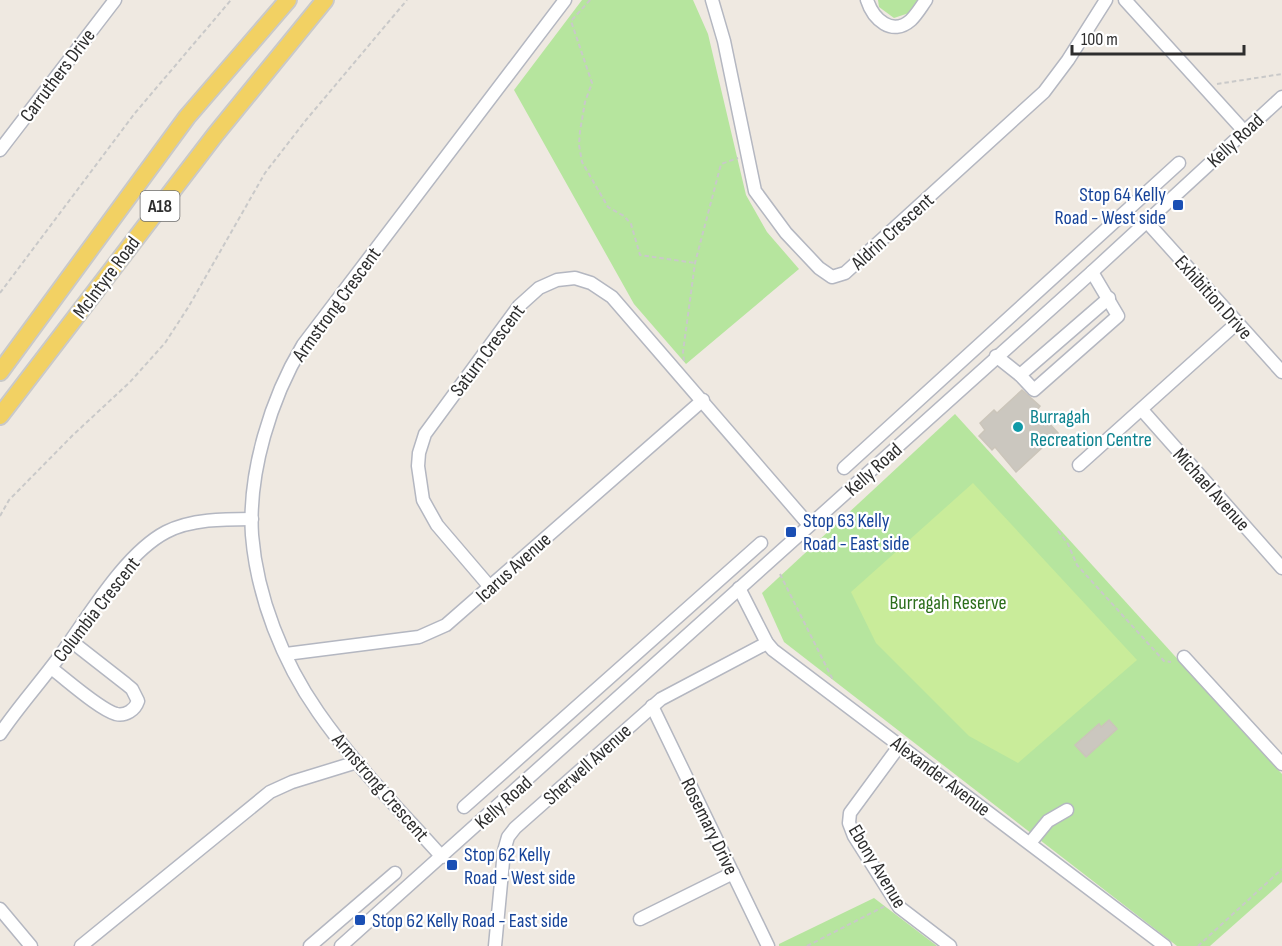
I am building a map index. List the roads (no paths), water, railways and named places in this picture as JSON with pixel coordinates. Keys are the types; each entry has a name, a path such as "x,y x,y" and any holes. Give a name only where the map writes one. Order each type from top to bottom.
{"main road":[{"name":"McIntyre Road","path":"0,372 187,117 288,0"},
{"name":"McIntyre Road","path":"0,416 215,135 325,0"}],"street":[{"name":"Carruthers Drive","path":"0,150 115,0"},
{"name":"Armstrong Crescent","path":"442,857 357,762 319,714 297,679 270,616 254,550 252,519 256,477 267,427 278,394 294,360 354,275 565,0"},
{"name":"Aldrin Crescent","path":"712,0 724,41 755,191 772,216 819,268 832,277 840,276 862,258 1044,92 1106,0"},
{"path":"867,0 880,22 896,26 911,20 926,0"},
{"path":"1125,0 1244,131"},
{"name":"Kelly Road","path":"341,946 1092,272 1282,97"},
{"name":"Kelly Road","path":"844,468 1179,163"},
{"name":"Exhibition Drive","path":"1147,222 1282,372"},
{"path":"996,356 1020,375 1034,390 1118,316 1092,272"},
{"name":"Saturn Crescent","path":"490,587 429,512 420,484 419,453 430,427 519,306 539,288 556,280 574,278 591,283 612,297 809,525"},
{"path":"1020,375 1109,298"},
{"path":"1014,312 1028,328"},
{"path":"1079,465 1237,323"},
{"name":"Icarus Avenue","path":"286,654 429,634 454,619 703,400"},
{"name":"Michael Avenue","path":"1142,410 1282,568"},
{"name":"Columbia Crescent","path":"0,734 123,571 145,546 159,536 189,525 219,520 252,519"},
{"name":"Kelly Road","path":"464,807 761,543"},
{"name":"Alexander Avenue","path":"739,588 767,643 773,650 1165,946"},
{"path":"51,668 114,713 128,713 137,705 138,701 132,689 71,641"},
{"name":"Sherwell Avenue","path":"495,946 504,851 511,832 652,706 677,690 767,643"},
{"path":"1184,657 1282,764"},
{"path":"623,665 637,681"},
{"name":"Rosemary Drive","path":"652,706 768,946"},
{"name":"Ebony Avenue","path":"900,745 850,813 849,818 854,836 895,901 907,914 951,946"},
{"path":"81,946 270,792 292,782 357,762"},
{"path":"1030,843 1048,821 1067,810"},
{"path":"310,946 395,873"},
{"path":"640,919 733,873"},
{"path":"0,909 31,946"}],"place":[{"name":"Stop 64 Kelly Road - West side","path":"1178,205"},
{"name":"Burragah Recreation Centre","path":"1018,427"},
{"name":"Stop 63 Kelly Road - East side","path":"791,532"},
{"name":"Stop 62 Kelly Road - West side","path":"452,865"},
{"name":"Stop 62 Kelly Road - East side","path":"360,920"}],"park label":[{"name":"Burragah Reserve","path":"948,602"}]}
